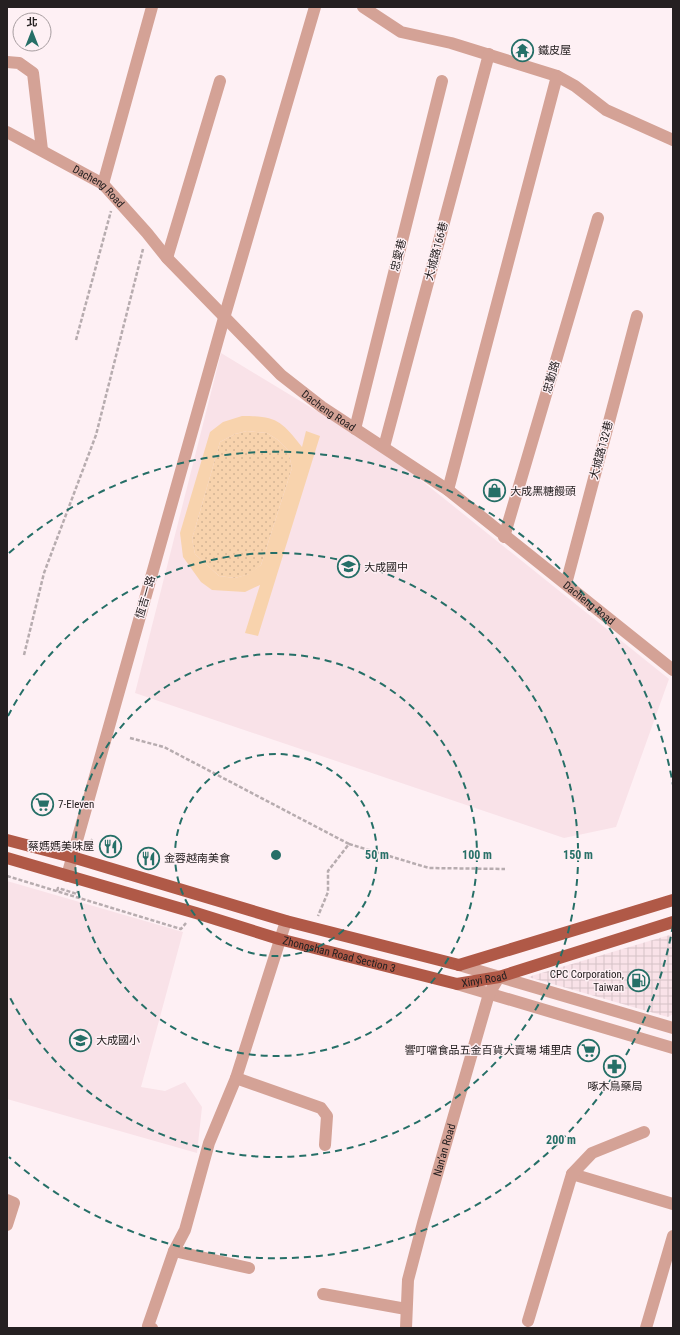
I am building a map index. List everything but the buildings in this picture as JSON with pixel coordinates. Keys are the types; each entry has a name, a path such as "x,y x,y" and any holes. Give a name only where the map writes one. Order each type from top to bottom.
{"main road":[{"name":"Zhongshan Road Section 3","path":"7,840 72,856 286,921 459,965"},
{"name":"Zhongshan Road Section 3","path":"7,858 280,939 457,984"},
{"name":"Xinyi Road","path":"673,900 459,965 457,984 499,977 673,922"}],"street":[{"path":"103,184 152,7"},
{"name":"恆吉一路","path":"67,876 224,318 314,7"},
{"path":"363,7 401,32 488,54 557,76 575,86 606,110 673,140"},
{"name":"大城路166巷","path":"384,447 488,54"},
{"path":"7,62 19,63 33,73 42,150"},
{"path":"448,490 557,76"},
{"path":"166,258 220,81"},
{"name":"忠愛巷","path":"355,429 442,81"},
{"name":"Dacheng Road","path":"7,132 103,184 148,233 166,258 281,376 322,407 448,490 504,537 566,584 673,670"},
{"name":"忠勤路","path":"504,537 598,218"},
{"name":"大城路132巷","path":"566,584 637,316"},
{"path":"152,1328 148,1326 174,1251 185,1230 209,1143 236,1078 286,921"},
{"name":"Zhongshan Road Section 3","path":"459,965 673,1028"},
{"name":"Nan’an Road","path":"406,1328 408,1280 422,1222 489,994 499,977"},
{"name":"Zhongshan Road Section 3","path":"457,984 673,1048"},
{"path":"236,1078 321,1108 327,1116 325,1145"},
{"path":"528,1321 572,1174 592,1153 644,1132"},
{"path":"572,1174 673,1204"},
{"path":"7,1200 14,1203 7,1225"},
{"path":"646,1328 673,1236"},
{"path":"174,1251 249,1268"},
{"path":"323,1294 406,1310"}],"path":[{"path":"76,340 116,197"},
{"path":"24,655 44,573 96,435 148,233"},
{"path":"130,738 164,747 349,844 430,868 505,869"},
{"path":"313,928 328,892 328,871 349,844"},
{"path":"7,876 181,929 196,913"},
{"path":"57,891 58,888 77,894"}],"shaded area":[{"name":"大成國中","path":"221,353 391,456 669,679 616,827 564,838 135,693"},
{"path":"242,416 263,417 277,421 289,431 302,447 306,431 320,436 258,636 245,633 260,585 245,592 212,590 201,582 183,557 180,533 210,432 223,422","holes":["247,431 267,433 278,440 288,450 292,468 261,565 249,574 235,578 219,576 195,554 192,539 220,442 235,434"]},
{"path":"247,431 267,433 278,440 288,450 292,468 261,565 250,574 235,578 219,576 195,554 192,539 220,442 235,434"},
{"name":"大成國小","path":"7,881 183,932 141,1087 165,1091 185,1082 202,1107 197,1153 7,1099"},
{"path":"673,934 673,1014 668,1017 528,977"}],"place":[{"name":"鐵皮屋","path":"522,50"},
{"name":"大成黑糖饅頭","path":"495,491"},
{"name":"大成國中","path":"348,567"},
{"name":"7-Eleven","path":"43,804"},
{"name":"蔡媽媽美味屋","path":"110,846"},
{"name":"金蓉越南美食","path":"149,858"},
{"name":"CPC Corporation, Taiwan","path":"639,980"},
{"name":"大成國小","path":"80,1040"},
{"name":"響叮噹食品五金百貨大賣場 埔里店","path":"588,1050"},
{"name":"啄木鳥藥局","path":"615,1066"}]}
